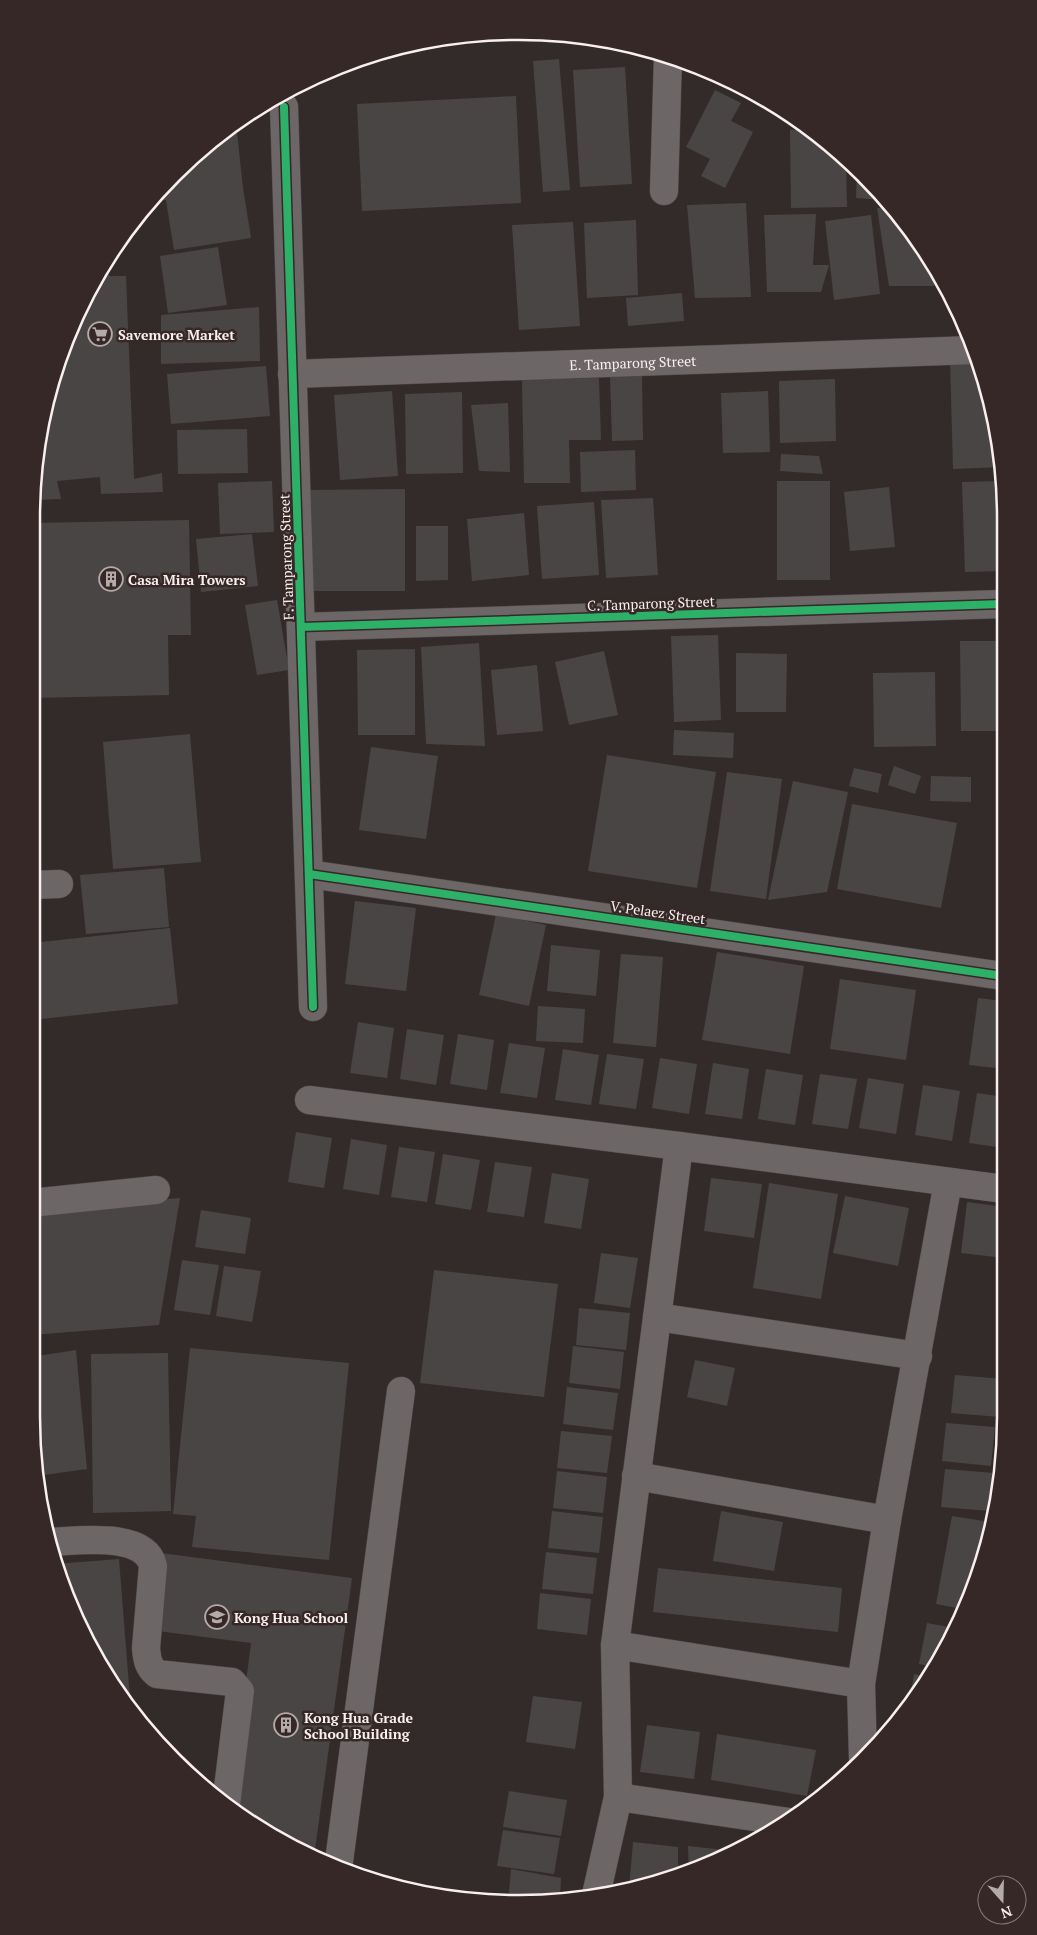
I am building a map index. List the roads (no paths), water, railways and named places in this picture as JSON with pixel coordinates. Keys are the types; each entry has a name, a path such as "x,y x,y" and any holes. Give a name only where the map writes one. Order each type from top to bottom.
{"street":[{"path":"664,191 668,64"},
{"name":"F. Tamparong Street","path":"284,107 312,1007"},
{"name":"E. Tamparong Street","path":"292,374 967,350"},
{"name":"C. Tamparong Street","path":"301,627 997,604"},
{"name":"V. Pelaez Street","path":"308,874 997,975"},
{"path":"40,885 59,884"},
{"path":"309,1100 997,1188"},
{"path":"597,1888 618,1797 615,1645 679,1146"},
{"path":"863,1749 861,1684 887,1520 948,1182"},
{"path":"40,1202 156,1190"},
{"path":"657,1317 918,1356"},
{"path":"339,1861 400,1391"},
{"path":"636,1476 887,1520"},
{"path":"57,1542 110,1540 138,1546 151,1557 153,1566 146,1648 147,1660 151,1669 157,1674 232,1682 240,1691 227,1796"},
{"path":"615,1645 861,1684"},
{"path":"618,1797 775,1820"}],"place":[{"name":"Savemore Market","path":"100,334"},
{"name":"Casa Mira Towers","path":"111,579"},
{"name":"Kong Hua School","path":"217,1617"},
{"name":"Kong Hua Grade School Building","path":"286,1725"}]}
